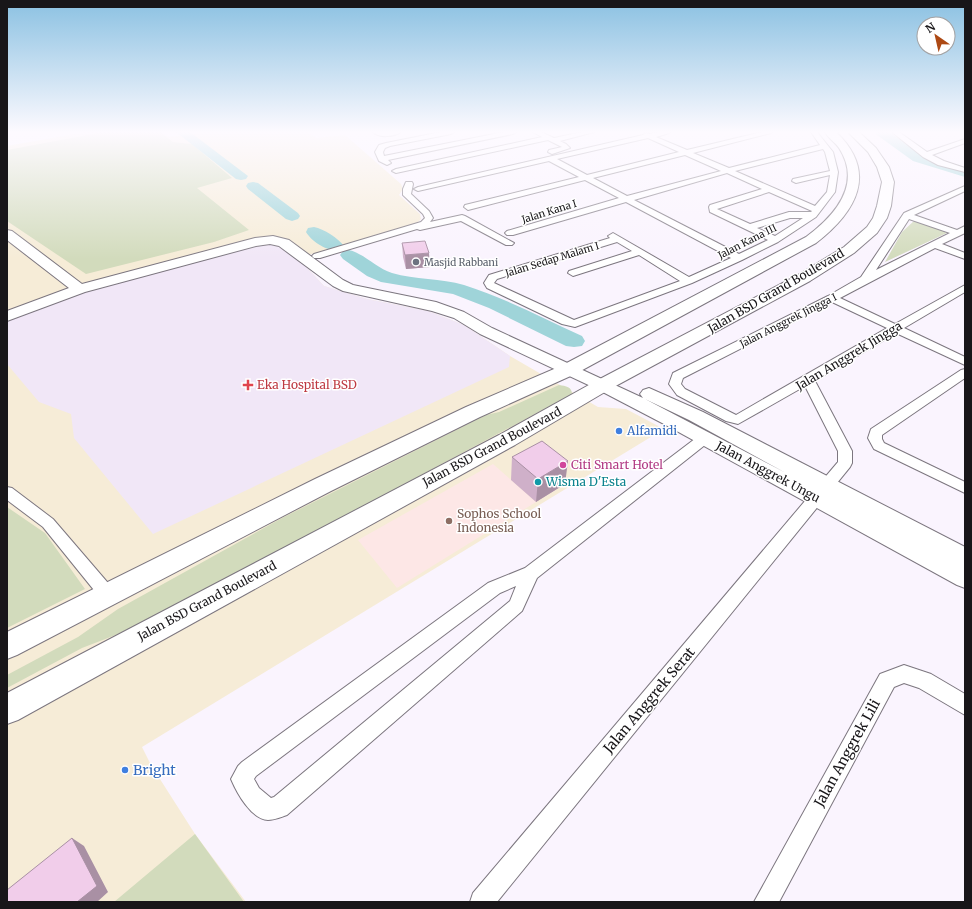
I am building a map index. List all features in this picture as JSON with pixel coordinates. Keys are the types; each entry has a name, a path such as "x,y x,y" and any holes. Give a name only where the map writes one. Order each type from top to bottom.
{"main road":[{"path":"7,646 323,485 473,412 575,366 811,240 825,230 836,219 847,204 854,174"},
{"name":"Jalan BSD Grand Boulevard","path":"7,709 507,440 610,382 804,278 849,250 872,230 880,218 884,206 888,182 885,174"}],"street":[{"path":"399,174 409,184"},
{"path":"409,184 451,174"},
{"path":"418,188 480,174"},
{"path":"579,174 739,258"},
{"path":"468,207 600,174"},
{"name":"Jalan Kana I","path":"510,233 711,174"},
{"path":"737,174 815,212"},
{"path":"796,181 824,174"},
{"name":"Jalan Kana III","path":"688,281 775,240 815,212 831,192 826,185 833,174"},
{"path":"809,178 826,185"},
{"path":"320,263 424,224 429,218 426,213 407,195 409,184"},
{"path":"866,279 907,215 965,188"},
{"path":"770,189 713,206 712,208 713,210 775,240"},
{"name":"Jalan Kana III","path":"750,227 789,215 815,212"},
{"path":"907,215 962,231"},
{"path":"409,229 462,218 509,244"},
{"name":"Jalan Anggrek Jingga I","path":"732,418 681,392 675,384 678,376 962,231"},
{"path":"7,234 70,290"},
{"name":"Jalan Sedap Malam I","path":"640,252 615,238 554,259 493,277 489,283 491,286 566,322 575,324 688,281"},
{"name":"Jalan Anggrek Ungu","path":"70,290 255,242 272,240 284,242 320,263 338,283 348,288 449,311 486,331 696,416 965,578"},
{"path":"936,245 965,256"},
{"path":"554,259 576,275 640,252 688,281"},
{"path":"13,256 70,290"},
{"name":"Jalan Anggrek Jingga","path":"732,418 738,420 744,418 894,328 965,288"},
{"path":"7,309 70,290"},
{"path":"7,316 70,290"},
{"path":"832,298 965,361"},
{"path":"962,483 879,446 874,436 876,432 965,372"},
{"name":"Jalan Anggrek Serat","path":"482,902 844,463 845,451 808,380"},
{"name":"Jalan Anggrek Ungu","path":"610,382 705,438 965,558"},
{"path":"530,573 516,606 279,807 268,809 251,796 242,779 249,769 494,588 530,573 705,438"},
{"path":"7,492 48,523 108,594"},
{"name":"Jalan Anggrek Lili","path":"766,902 887,680 904,674 924,680 965,705"}],"shaded area":[{"path":"7,174 390,174 401,184 403,189 399,195 420,214 421,219 416,224 298,258 324,286 367,299 428,311 464,325 510,356 598,407 626,409 664,429 142,747 151,765 195,834 246,902 7,902"},
{"name":"Eka Hospital BSD","path":"269,243 281,246 298,258 324,286 367,299 428,311 464,325 510,356 509,367 153,534 74,438 71,414 39,402 7,364 7,320 82,293 245,247"},
{"name":"Sophos School Indonesia","path":"493,464 536,502 397,588 358,540"}],"green space":[{"path":"7,174 228,174 232,178 197,188 249,230 214,242 86,274 7,221"},
{"path":"915,220 949,232 885,262 902,232"},
{"path":"559,385 570,388 572,394 144,624 82,648 7,688 7,675 78,637 118,609 282,518 486,415 499,412"},
{"path":"7,507 45,533 85,589 7,628"},
{"path":"195,834 244,902 114,902"}],"building":[{"path":"425,241 429,253 405,255 402,243"},
{"path":"542,441 568,461 538,479 512,457"},
{"path":"72,838 97,886 77,902 7,902 7,890"}],"waterway":[{"path":"253,186 292,216"},
{"path":"314,232 335,246"},
{"path":"349,255 373,272 388,278 457,289 496,304 574,341"}],"place":[{"name":"Masjid Rabbani","path":"416,262"},
{"name":"Eka Hospital BSD","path":"248,385"},
{"name":"Alfamidi","path":"619,431"},
{"name":"Citi Smart Hotel","path":"563,465"},
{"name":"Wisma D'Esta","path":"538,482"},
{"name":"Sophos School Indonesia","path":"449,521"},
{"name":"Bright","path":"125,770"}]}
